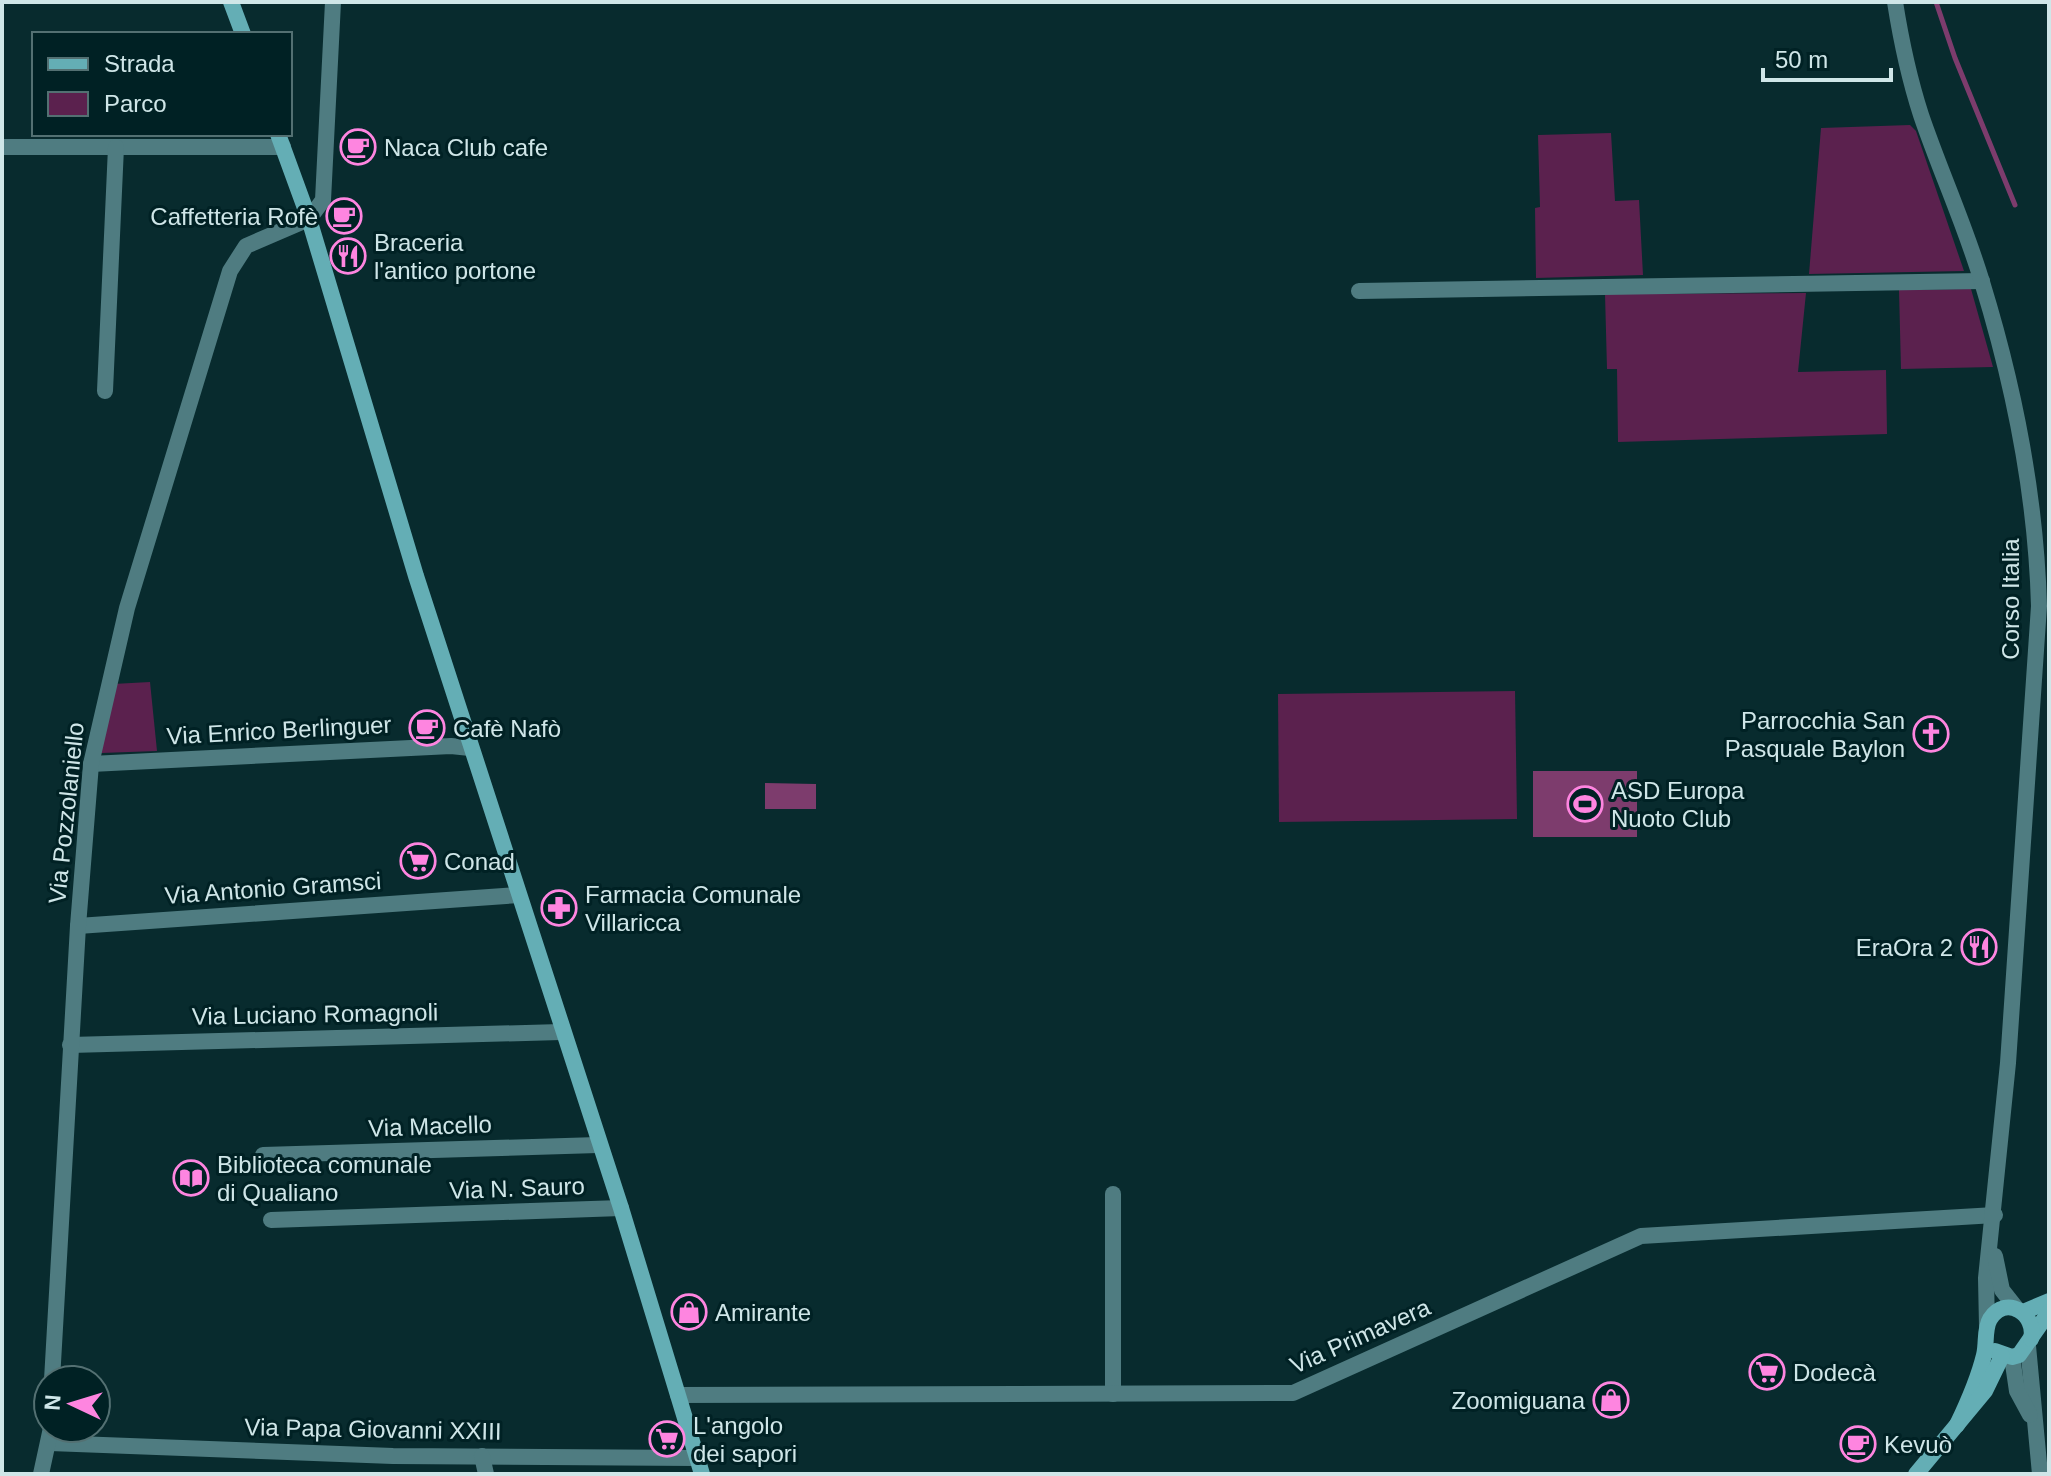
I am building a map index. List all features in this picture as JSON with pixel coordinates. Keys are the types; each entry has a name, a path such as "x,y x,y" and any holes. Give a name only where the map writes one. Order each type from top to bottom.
{"main road":[{"path":"231,2 242,32"},
{"path":"280,140 309,219 470,748 621,1208 698,1466"},
{"path":"1957,1425 1971,1395 1995,1313 2020,1310 2049,1301"},
{"path":"2020,1310 2032,1324 2030,1343"},
{"path":"1916,1474 1985,1391 2007,1356 2030,1343 2049,1312"},
{"path":"1987,1334 1990,1348 2007,1356"}],"street":[{"path":"309,219 323,200 333,2"},
{"name":"Corso Italia","path":"1895,2 1921,113 1982,281 2020,441 2037,552 2039,606 1995,1215"},
{"path":"2,147 116,147 280,140"},
{"path":"105,391 116,147"},
{"name":"Via Pozzolaniello","path":"53,1364 70,1045 91,764 127,608 230,271 246,246 256,239 309,219"},
{"path":"1359,291 1982,281"},
{"name":"Via Enrico Berlinguer","path":"91,764 451,746 470,748"},
{"name":"Via Antonio Gramsci","path":"78,926 519,895"},
{"name":"Via Luciano Romagnoli","path":"70,1045 561,1032"},
{"name":"Via Macello","path":"263,1155 598,1145"},
{"path":"1113,1194 1113,1394"},
{"name":"Via N. Sauro","path":"271,1220 621,1208"},
{"path":"1995,1215 1998,1279 2020,1310"},
{"path":"1987,1334 1986,1278 1995,1215"},
{"name":"Via Primavera","path":"678,1395 1293,1393 1641,1236 1995,1215"},
{"path":"2030,1343 2040,1474"},
{"path":"2007,1356 2017,1391 2035,1432"},
{"path":"1985,1391 1999,1387 2017,1391"},
{"name":"Via Papa Giovanni XXIII","path":"112,1439 698,1466"},
{"path":"41,1474 48,1444"},
{"path":"482,1456 486,1474"}],"green space":[{"path":"1910,125 1916,131 1964,271 1809,274 1821,128"},
{"path":"1611,133 1615,201 1639,200 1643,275 1536,278 1535,208 1540,207 1538,135"},
{"path":"1971,289 1993,367 1901,369 1899,290"},
{"path":"1806,293 1798,372 1886,370 1887,434 1618,442 1617,369 1607,369 1605,294"},
{"path":"150,682 157,751 101,753 113,684"},
{"path":"1515,691 1517,819 1279,822 1278,694"}],"shaded area":[{"name":"ASD Europa Nuoto Club","path":"1533,771 1637,771 1637,837 1533,837"},
{"path":"765,783 816,784 816,809 765,809"}],"waterway":[{"path":"1936,2 1955,58 2015,205"}],"place":[{"name":"Naca Club cafe","path":"358,147"},
{"name":"Caffetteria Rofè","path":"344,216"},
{"name":"Braceria l'antico portone","path":"348,256"},
{"name":"Cafè Nafò","path":"427,728"},
{"name":"Parrocchia San Pasquale Baylon","path":"1931,734"},
{"name":"ASD Europa Nuoto Club","path":"1585,804"},
{"name":"Conad","path":"418,861"},
{"name":"Farmacia Comunale Villaricca","path":"559,908"},
{"name":"EraOra 2","path":"1979,947"},
{"name":"Biblioteca comunale di Qualiano","path":"191,1178"},
{"name":"Amirante","path":"689,1312"},
{"name":"Dodecà","path":"1767,1372"},
{"name":"Zoomiguana","path":"1611,1400"},
{"name":"L'angolo dei sapori","path":"667,1439"},
{"name":"Kevuò","path":"1858,1444"}]}
